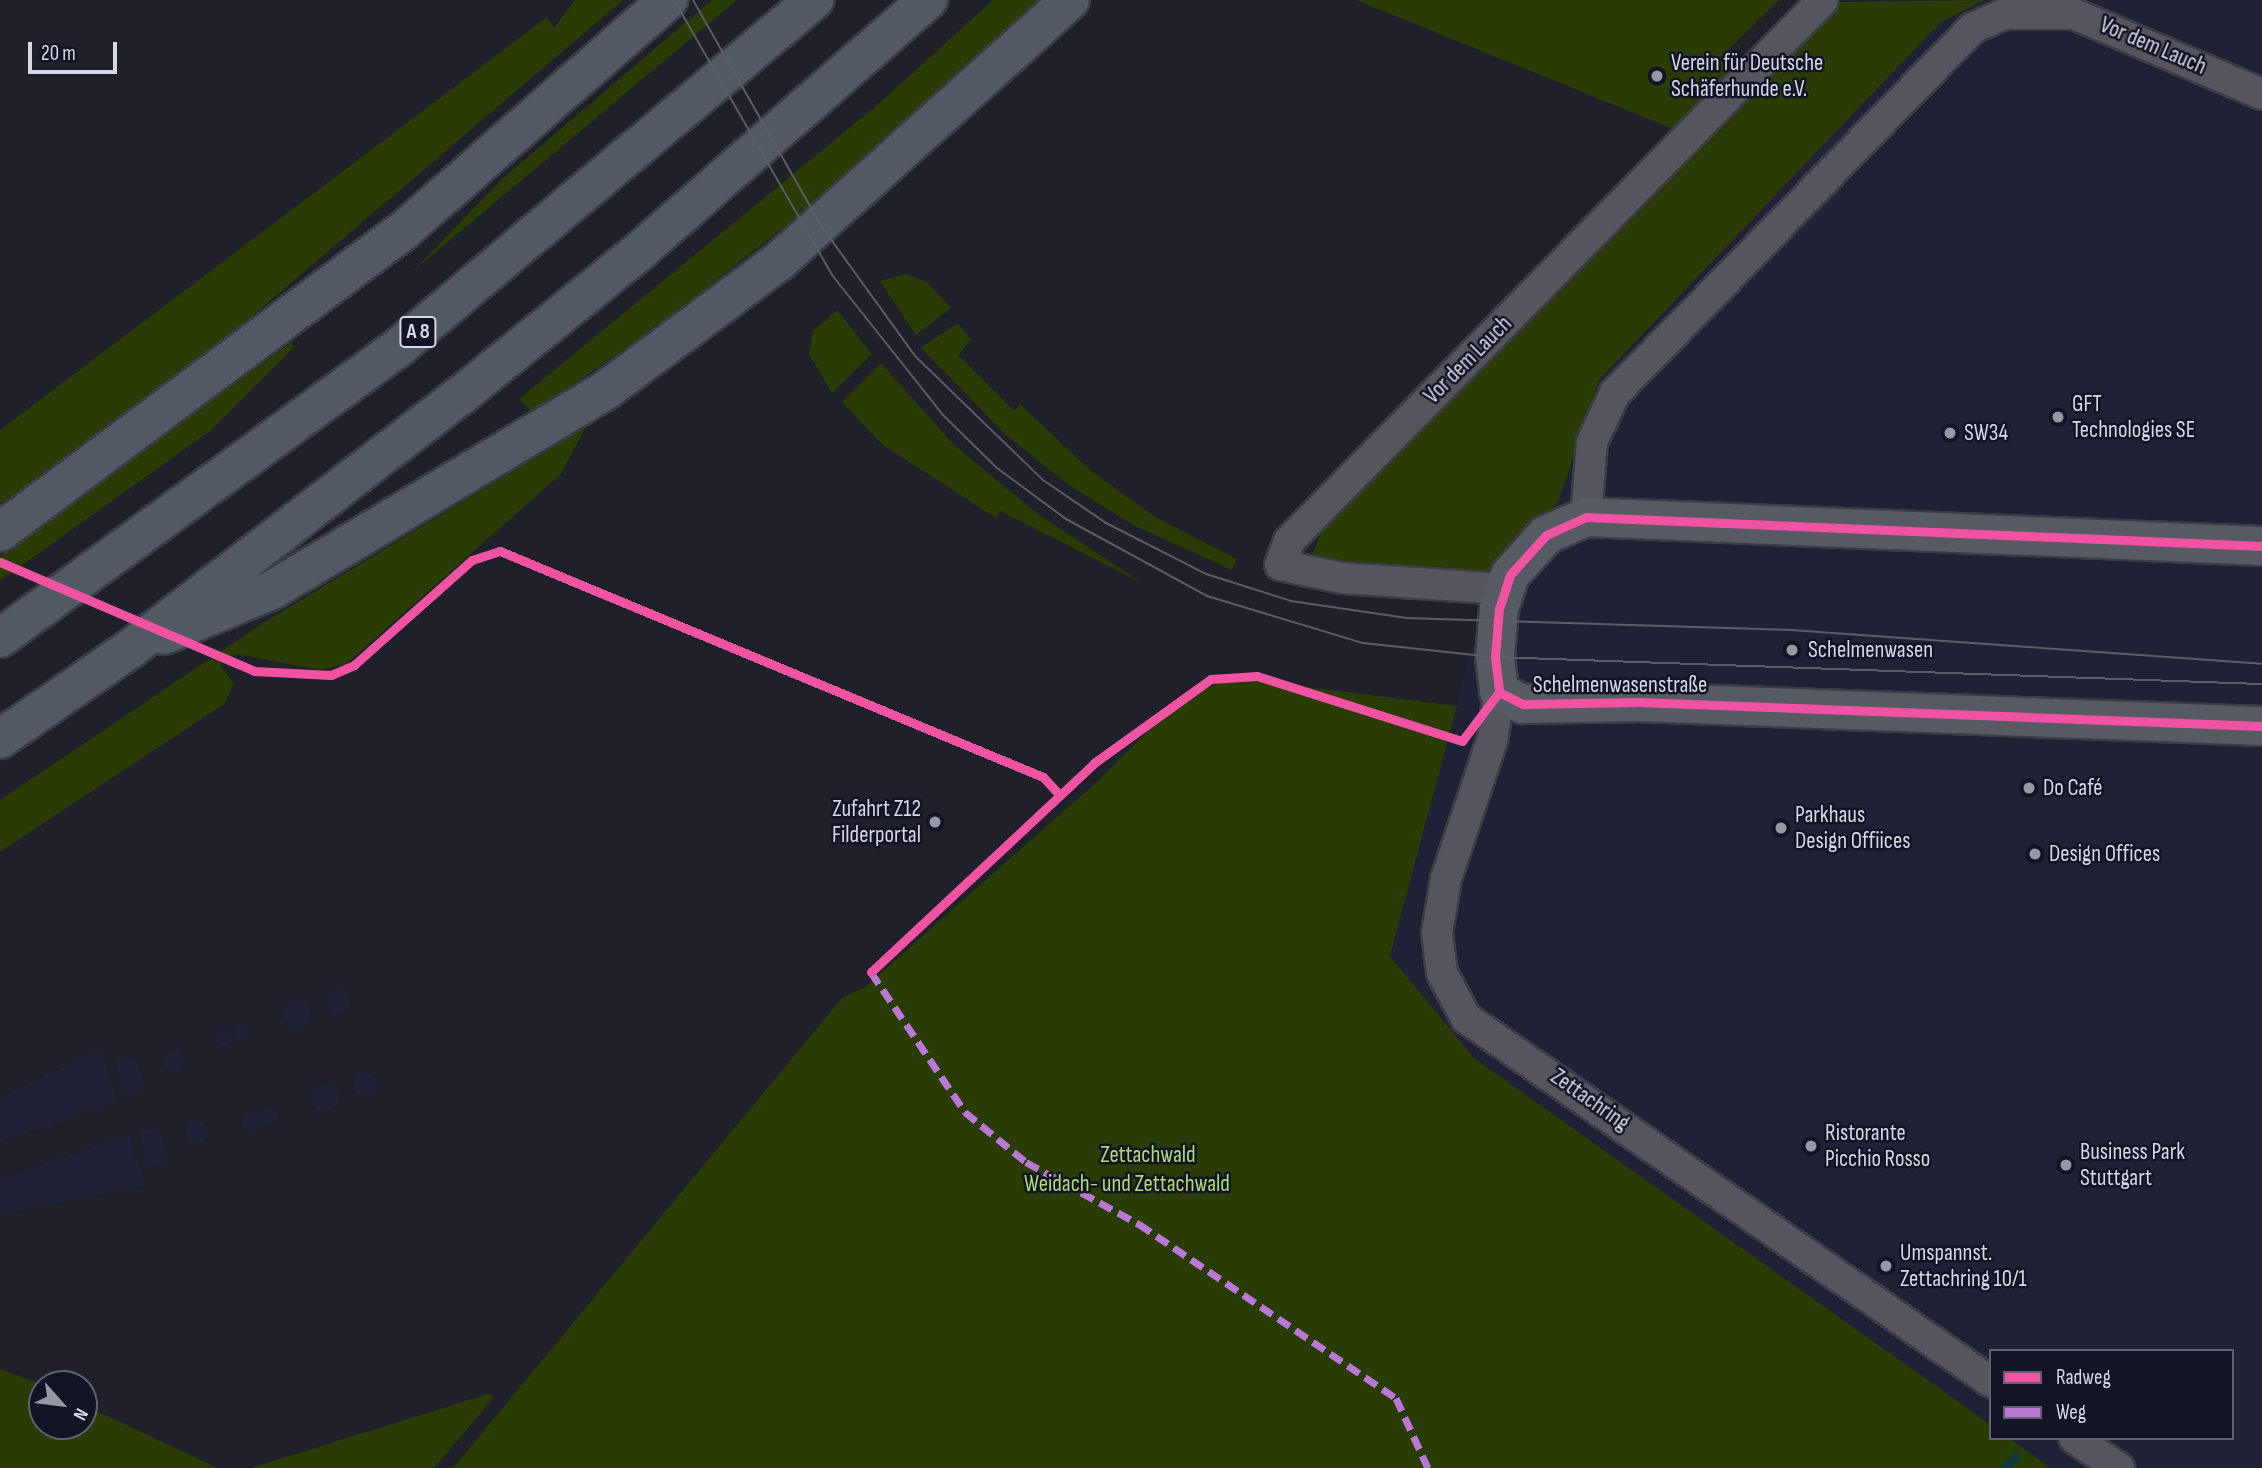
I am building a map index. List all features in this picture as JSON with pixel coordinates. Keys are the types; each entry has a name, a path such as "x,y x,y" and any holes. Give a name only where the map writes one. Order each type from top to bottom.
{"highway":[{"path":"0,532 403,231 668,0"},
{"name":"A 8","path":"0,638 400,346 814,0"},
{"path":"0,739 130,649 641,250 928,0"},
{"path":"130,649 272,590 609,388 778,262 1070,0"}],"street":[{"name":"Vor dem Lauch","path":"1504,589 1342,579 1280,565 1289,541 1823,0"},
{"name":"Vor dem Lauch","path":"1586,517 1592,442 1615,393 1927,68 1973,29 2004,14 2037,6 2105,24 2262,94"},
{"path":"1499,692 1494,657 1504,589 1537,542 1586,517 2262,546"},
{"name":"Schelmenwasenstraße","path":"1499,692 1523,704 1639,702 2262,726"},
{"name":"Zettachring","path":"1499,692 1493,737 1446,879 1437,933 1442,973 1466,1018 1989,1381"},
{"path":"2077,1440 2119,1468"}],"shaded area":[{"path":"1984,0 2262,0 2262,1468 2051,1468 2012,1440 2234,1440 2234,1349 1989,1349 1989,1424 1474,1058 1390,956 1493,565 1558,503 1599,380 1940,23"},
{"path":"338,989 346,993 350,1001 346,1009 338,1013 330,1009 326,1001 330,993"},
{"path":"297,1000 307,1004 311,1014 307,1024 297,1028 287,1024 283,1014 287,1004"},
{"path":"242,1023 248,1026 251,1032 248,1038 242,1041 236,1038 233,1032 236,1026"},
{"path":"224,1029 230,1032 233,1038 230,1044 224,1047 218,1044 215,1038 218,1032"},
{"path":"100,1050 117,1101 0,1142 0,1097"},
{"path":"174,1051 184,1058 185,1062 178,1072 174,1073 164,1066 163,1062 170,1052"},
{"path":"135,1055 146,1089 125,1096 114,1062"},
{"path":"365,1073 373,1077 377,1085 373,1093 365,1097 357,1093 353,1085 357,1077"},
{"path":"325,1084 335,1088 339,1098 335,1108 325,1112 315,1108 311,1098 315,1088"},
{"path":"269,1107 275,1110 278,1116 275,1122 269,1125 263,1122 260,1116 263,1110"},
{"path":"251,1113 257,1116 260,1122 257,1128 251,1131 245,1128 242,1122 245,1116"},
{"path":"197,1121 207,1128 208,1132 201,1142 197,1143 187,1136 186,1132 193,1122"},
{"path":"158,1126 169,1161 149,1168 138,1132"},
{"path":"128,1134 146,1185 0,1214 0,1179"}],"green space":[{"path":"575,0 623,0 189,370 0,504 0,430 547,17 554,28"},
{"path":"712,0 737,0 412,272 503,178"},
{"path":"993,0 1040,0 822,197 652,331 532,412 519,399 876,106"},
{"path":"1356,0 1779,0 1719,59 1738,74 1678,131"},
{"path":"1984,0 1940,23 1599,380 1558,503 1493,565 1490,575 1343,564 1312,554 1323,530 1376,472 1839,2"},
{"path":"905,274 927,282 951,308 916,335 880,281"},
{"path":"837,310 872,354 832,393 809,354 813,331"},
{"path":"957,323 971,339 958,355 1014,411 1020,404 1091,471 1157,518 1237,559 1232,570 1133,525 1067,484 1005,434 921,348"},
{"path":"292,342 294,347 210,431 0,581 0,555"},
{"path":"881,363 954,445 1038,514 1142,583 1000,511 996,518 883,445 842,402"},
{"path":"586,427 560,475 346,664 321,670 236,654 220,665 234,684 224,704 0,852 0,800 263,623"},
{"name":"Zettachwald","path":"1236,678 1457,706 1390,956 1474,1058 1989,1424 1989,1440 2012,1440 2051,1468 453,1468 842,998 865,987 1100,779 1183,696"},
{"path":"0,1369 28,1380 28,1440 98,1440 98,1412 218,1468 0,1468"},
{"path":"488,1394 494,1397 434,1468 251,1468"}],"waterway":[{"path":"2005,1468 2016,1456"}],"tram line":[{"path":"674,0 832,275 942,414 997,468 1066,519 1207,596 1363,643 1495,657 2262,684"},
{"path":"693,0 822,227 915,356 1043,480 1106,523 1206,574 1291,601 1407,618 1791,630 2262,664"}],"marked path":[{"path":"871,972 965,1112 1026,1162 1139,1224 1396,1398 1428,1468"}],"cycle path":[{"path":"2262,546 1586,517 1546,535 1510,575 1499,608 1495,657 1499,692 1523,704 1639,702 2262,726"},
{"path":"0,562 254,671 331,675 354,665 472,560 500,551 1043,777 1059,794"},
{"path":"871,972 1094,763 1211,679 1257,676 1462,741 1499,692"}],"place":[{"name":"Verein für Deutsche Schäferhunde e.V.","path":"1657,76"},
{"name":"GFT Technologies SE","path":"2058,417"},
{"name":"SW34","path":"1950,433"},
{"name":"Schelmenwasen","path":"1792,650"},
{"name":"Do Café","path":"2029,788"},
{"name":"Zufahrt Z12 Filderportal","path":"935,822"},
{"name":"Parkhaus Design Offiices","path":"1781,828"},
{"name":"Design Offices","path":"2035,854"},
{"name":"Ristorante Picchio Rosso","path":"1811,1146"},
{"name":"Business Park Stuttgart","path":"2066,1165"},
{"name":"Umspannst. Zettachring 10/1","path":"1886,1266"}],"park label":[{"name":"Weidach- und Zettachwald","path":"1127,1184"}]}
